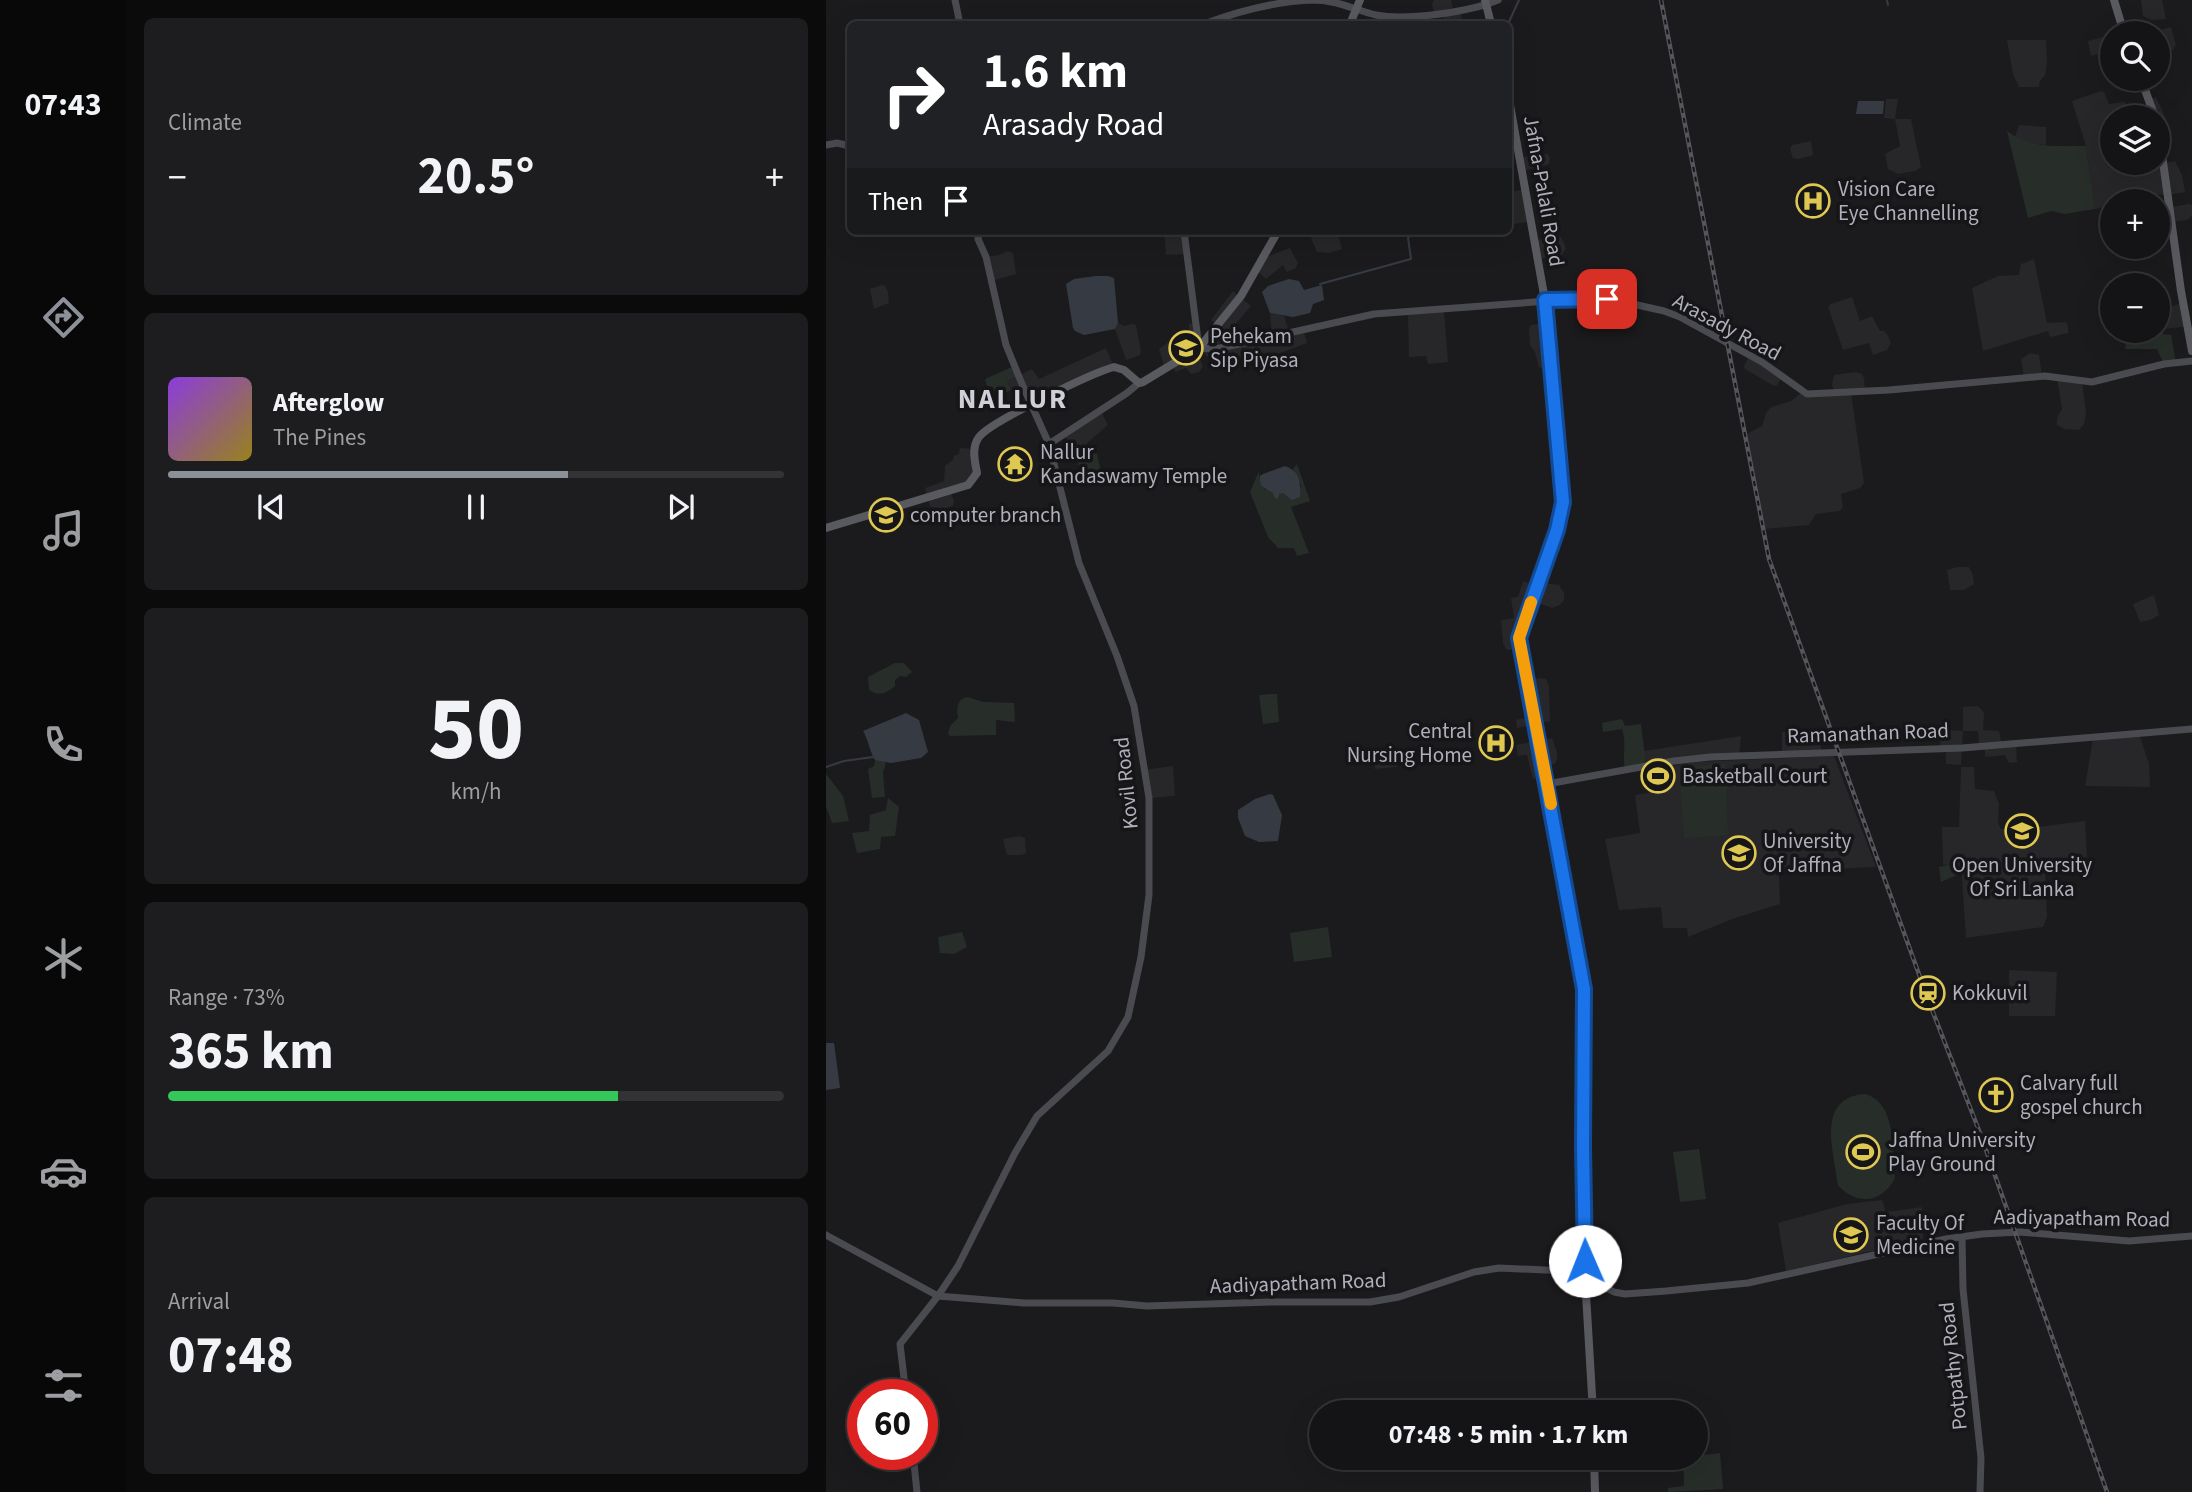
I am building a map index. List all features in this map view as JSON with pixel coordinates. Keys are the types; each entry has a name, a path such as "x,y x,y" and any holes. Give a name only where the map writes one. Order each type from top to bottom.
{"main road":[{"path":"2114,0 2120,21"},
{"path":"1486,2 1490,21"},
{"path":"1351,21 1358,4"},
{"name":"Jafna-Palali Road","path":"1512,116 1545,300 1563,502 1557,530 1519,638 1584,989 1585,1277 1592,1400"},
{"path":"2166,175 2177,267 2192,351"},
{"path":"826,528 968,485 977,473 974,449 980,434 995,424 1114,367 1124,370 1139,383 1148,380 1199,348 1241,296 1276,235"},
{"path":"1594,1470 1595,1492"}],"street":[{"path":"955,0 959,21"},
{"path":"1212,21 1274,4 1315,0 1358,4 1372,14 1395,17 1428,16 1498,0"},
{"path":"826,145 837,143 847,145"},
{"name":"Kovil Road","path":"904,1379 901,1344 957,1266 1037,1116 1108,1051 1128,1017 1141,957 1149,895 1149,799 1137,718 1130,691 1080,563 1049,444 1006,345 978,235"},
{"path":"1185,235 1199,348"},
{"name":"Arasady Road","path":"1199,348 1244,343 1374,314 1597,298 1664,311 1681,317 1762,362 1808,394 1889,390 2045,376 2092,382 2133,371 2192,361"},
{"path":"1049,444 1139,383"},
{"name":"Ramanathan Road","path":"1547,784 1710,757 1962,748 2192,729"},
{"name":"Aadiyapatham Road","path":"826,1235 938,1296 1024,1303 1113,1303 1147,1306 1370,1302 1399,1297 1474,1272 1499,1268 1566,1271 1585,1277 1614,1292 1625,1294 1722,1286 1817,1269 1962,1237 2020,1232 2129,1241 2192,1236"},
{"name":"Potpathy Road","path":"1962,1237 1963,1289 1981,1458 1980,1492"},
{"path":"914,1470 916,1492"}],"shaded area":[{"path":"1434,0 1451,0 1453,10 1460,9 1462,21 1444,21 1442,13 1434,15"},
{"path":"2141,0 2162,0 2166,19 2152,20 2143,16"},
{"path":"2170,27 2176,45 2170,51"},
{"path":"2100,38 2100,53 2091,56 2088,41"},
{"path":"2007,40 2046,40 2047,63 2039,87 2019,87 2013,74"},
{"path":"2101,91 2109,104 2125,102 2126,105 2100,105 2100,175 2170,175 2170,162 2175,161 2182,175 2185,192 2170,195 2170,189 2100,189 2100,208 2095,209 2086,146 2072,101"},
{"path":"2156,97 2160,105 2151,105 2148,100"},
{"path":"1886,99 1898,99 1895,119 1884,118"},
{"path":"1858,101 1884,101 1883,114 1856,114"},
{"path":"1895,119 1911,119 1921,167 1915,171 1898,174 1888,169 1885,154 1900,146"},
{"path":"2019,125 2046,127 2046,145 2032,144 2015,137"},
{"path":"2007,131 2035,144 2086,146 2095,209 2065,214 2051,211 2028,218"},
{"path":"1811,141 1813,155 1793,158 1790,149 1792,145"},
{"path":"1548,154 1549,164 1523,171 1521,157"},
{"path":"1527,189 1532,221 1512,224 1512,191"},
{"path":"2192,205 2192,216 2187,220 2170,222 2170,207"},
{"path":"1164,235 1184,235 1186,254 1166,255"},
{"path":"1317,235 1338,235 1342,249 1329,253 1317,252 1311,238"},
{"path":"1561,237 1566,248 1562,255 1538,259 1535,240"},
{"path":"1290,248 1298,263 1296,268 1287,272 1283,265 1266,279 1256,270 1263,258"},
{"path":"1008,251 1013,253 1016,274 991,281 986,257"},
{"path":"2034,259 2047,323 2066,322 2068,333 2050,337 2048,331 1983,351 1972,288 1998,276 2019,275 2021,264"},
{"path":"1096,276 1114,278 1118,323 1115,329 1084,335 1073,328 1066,284 1074,279"},
{"path":"1289,279 1299,281 1304,290 1322,285 1324,300 1313,304 1310,313 1293,317 1270,313 1262,292 1268,286"},
{"path":"885,286 888,292 889,303 874,309 870,289"},
{"path":"1233,291 1251,306 1216,347 1272,336 1270,313 1284,316 1289,332 1303,328 1307,343 1261,360 1259,354 1222,361 1215,356 1208,357 1199,348 1194,352 1203,367 1199,372 1191,374 1186,368 1176,372 1171,366 1165,369 1159,349 1170,341 1178,344 1189,339 1189,324 1196,322 1199,347 1218,325 1211,320"},
{"path":"1852,297 1860,321 1872,316 1880,331 1884,331 1888,336 1891,343 1887,350 1873,355 1869,343 1843,350 1828,307"},
{"path":"2183,303 2187,326 2170,328 2170,307"},
{"path":"1444,311 1448,362 1428,364 1426,356 1409,357 1408,314"},
{"path":"1118,323 1124,326 1136,325 1140,355 1126,360 1115,329"},
{"path":"1547,323 1551,366 1539,368 1535,352 1530,345 1529,328 1531,325"},
{"path":"2171,335 2176,363 2164,364 2157,349 2125,349 2126,343 2170,343"},
{"path":"1106,348 1114,367 1032,405 1022,385 1011,390 1007,381 1032,369 1039,379"},
{"path":"2030,353 2039,355 2042,376 2024,377 2021,359"},
{"path":"1750,355 1782,376 1777,386 1745,369"},
{"path":"1014,366 1018,376 1007,381 1011,390 998,396 993,387 987,386 985,379"},
{"path":"1856,372 1864,378 1865,392 1851,393 1864,483 1860,488 1841,494 1843,507 1840,511 1816,514 1809,525 1764,529 1745,435 1762,426 1771,407 1791,401 1802,392 1834,392 1834,375"},
{"path":"2057,377 2082,382 2086,413 2084,424 2079,430 2064,429 2057,425 2062,409"},
{"path":"1101,411 1108,425 1087,443 1085,451 1076,457 1064,434"},
{"path":"960,448 974,449 976,478 950,491 953,506 935,511 930,506 925,488 944,481 945,466 959,454"},
{"path":"1085,451 1097,454 1103,481 1086,485 1076,457"},
{"path":"1297,464 1310,501 1291,507 1309,553 1297,556 1294,548 1278,548 1268,537 1250,492 1259,471 1264,489 1299,497 1301,485 1293,469"},
{"path":"1285,466 1297,474 1300,482 1300,497 1292,500 1283,493 1279,494 1278,499 1275,498 1273,493 1260,483 1260,476"},
{"path":"1969,567 1974,584 1964,590 1950,590 1947,570"},
{"path":"1523,581 1536,585 1538,582 1559,585 1564,593 1564,600 1552,608 1532,601 1520,648 1509,650 1503,643 1501,620 1514,618 1511,598 1518,597"},
{"path":"2154,595 2159,615 2140,622 2133,604"},
{"path":"895,663 904,663 912,672 906,677 900,676 895,680 895,686 886,692 880,694 869,690 868,677"},
{"path":"1546,679 1549,686 1550,721 1517,728 1516,720 1532,716 1526,681"},
{"path":"1277,694 1279,722 1263,724 1259,695"},
{"path":"967,697 983,702 1014,703 1015,722 996,720 996,735 950,736 950,726 958,718 959,703"},
{"path":"1978,706 1984,713 1983,730 1999,731 2002,745 2016,744 2017,762 2009,763 2005,755 1985,757 1985,746 1979,746 1978,731 1963,731 1963,707"},
{"path":"906,713 919,720 928,752 921,758 891,763 875,760 863,731"},
{"path":"1622,719 1625,726 1641,724 1646,766 1625,770 1622,729 1603,732 1602,723"},
{"path":"1817,730 1822,752 1782,754 1782,732"},
{"path":"1948,730 1963,731 1961,765 1946,764 1946,748 1940,748 1941,735"},
{"path":"2139,734 2149,764 2150,787 2085,786 2093,738"},
{"path":"1741,736 1739,755 1646,766 1644,751"},
{"path":"1552,738 1557,760 1555,764 1543,766 1545,776 1533,779 1527,755 1518,756 1516,745"},
{"path":"1384,749 1395,752 1397,767 1375,769 1373,753"},
{"name":"University Of Jaffna","path":"1834,756 1876,867 1779,871 1780,904 1688,937 1687,928 1663,928 1661,907 1619,910 1605,839 1640,833 1635,795 1649,793 1646,769 1697,762"},
{"path":"880,759 886,763 883,773 885,797 872,798 868,769 874,766 875,760"},
{"path":"1725,764 1728,835 1684,838 1679,768"},
{"path":"1173,766 1175,796 1149,798 1144,770"},
{"path":"1961,767 1974,767 1975,789 1994,791 1999,804 1998,823 2001,829 2085,821 2087,857 2045,863 2047,917 2043,927 1966,938 1961,863 1943,865 1942,827 1959,827"},
{"path":"826,774 843,796 849,821 832,823 826,806"},
{"path":"1273,795 1282,815 1278,841 1259,842 1245,836 1238,810 1255,799"},
{"path":"888,798 899,807 895,836 881,837 880,849 857,853 852,833 869,831 870,815 886,810"},
{"path":"1020,836 1025,838 1026,853 1007,855 1003,839"},
{"path":"1961,862 1962,873 1941,882 1939,867"},
{"path":"1328,927 1332,957 1294,962 1290,933"},
{"path":"962,932 967,947 954,954 940,953 938,937"},
{"path":"2009,970 2057,972 2055,1016 2009,1016"},
{"path":"826,1043 834,1043 840,1088 826,1090"},
{"name":"Jaffna University Play Ground","path":"1865,1094 1883,1107 1888,1117 1893,1141 1895,1178 1877,1197 1861,1199 1853,1197 1838,1185 1831,1128 1839,1105 1849,1098"},
{"path":"1699,1149 1706,1199 1680,1202 1673,1152"},
{"name":"Faculty Of Medicine","path":"1882,1200 1886,1212 1922,1207 1923,1239 1786,1271 1778,1223 1847,1204"},
{"path":"1720,1453 1723,1489 1668,1492 1668,1488 1684,1486 1683,1470 1708,1470 1708,1455"}],"waterway":[{"path":"1509,21 1519,0"},
{"path":"1887,0 1888,5"},
{"path":"1320,284 1411,259 1408,238 1410,235"},
{"path":"826,767 844,761 873,757"}],"railway":[{"path":"1661,0 1769,559 1929,1002 1980,1133 2107,1492"}],"slow traffic":[{"path":"1531,602 1519,638 1551,804"}],"place":[{"name":"Vision Care Eye Channelling","path":"1813,201"},
{"name":"Pehekam Sip Piyasa","path":"1186,348"},
{"name":"Nallur Kandaswamy Temple","path":"1015,464"},
{"name":"computer branch","path":"886,515"},
{"name":"Central Nursing Home","path":"1496,743"},
{"name":"Basketball Court","path":"1658,776"},
{"name":"Open University Of Sri Lanka","path":"2022,831"},
{"name":"University Of Jaffna","path":"1739,853"},
{"name":"Kokkuvil","path":"1928,993"},
{"name":"Calvary full gospel church","path":"1996,1095"},
{"name":"Jaffna University Play Ground","path":"1863,1152"},
{"name":"Faculty Of Medicine","path":"1851,1235"}],"district":[{"name":"NALLUR","path":"1013,399"}],"route":[{"path":"1585,1261 1584,989 1519,638 1557,530 1563,502 1545,300 1607,299"}]}
